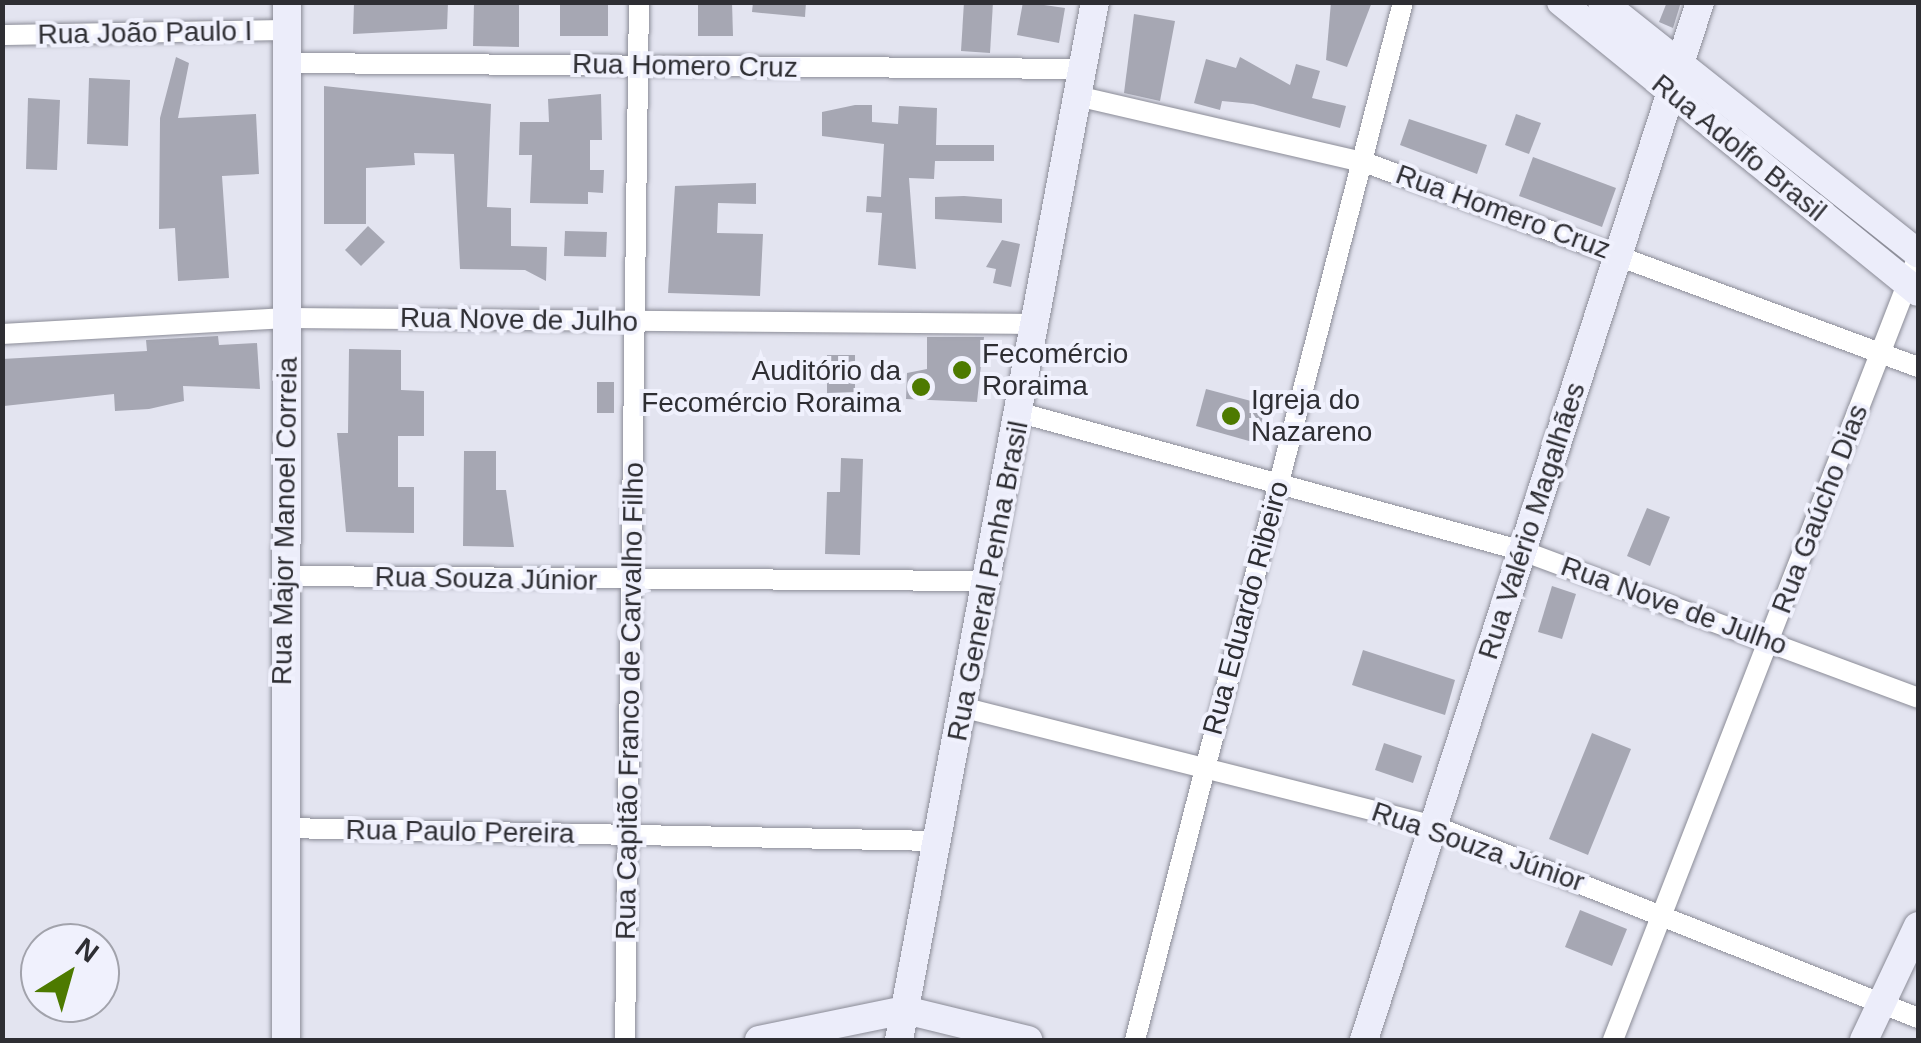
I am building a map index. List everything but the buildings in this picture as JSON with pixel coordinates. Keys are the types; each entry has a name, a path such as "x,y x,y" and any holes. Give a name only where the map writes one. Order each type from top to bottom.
{"street":[{"name":"Rua Capitão Franco de Carvalho Filho","path":"626,1040 639,2"},
{"name":"Rua General Penha Brasil","path":"899,1040 1096,2"},
{"name":"Rua Eduardo Ribeiro","path":"1135,1040 1364,162 1402,2"},
{"name":"Rua Adolfo Brasil","path":"1561,2 1918,254"},
{"name":"Rua Adolfo Brasil","path":"1602,2 1674,79 1912,287"},
{"name":"Rua Valério Magalhães","path":"1364,1040 1700,2"},
{"name":"Rua João Paulo I","path":"2,35 287,16"},
{"name":"Rua Major Manoel Correia","path":"286,1040 283,576 287,16"},
{"name":"Rua Homero Cruz","path":"288,63 638,66 1079,83 1364,162 1918,366"},
{"name":"Rua Gaúcho Dias","path":"1613,1040 1880,352 1912,287 1918,254"},
{"name":"Rua Nove de Julho","path":"2,334 287,318 1036,324"},
{"name":"Rua Nove de Julho","path":"1021,412 1523,551 1918,698"},
{"name":"Rua Souza Júnior","path":"283,576 632,582 988,581"},
{"name":"Rua Souza Júnior","path":"965,708 1432,825 1884,1000 1918,1018"},
{"name":"Rua Paulo Pereira","path":"284,828 937,841"},
{"path":"1864,1040 1918,926"},
{"path":"759,1040 905,1010 1028,1040"}],"place":[{"name":"Fecomércio Roraima","path":"962,370"},
{"name":"Auditório da Fecomércio Roraima","path":"921,387"},
{"name":"Igreja do Nazareno","path":"1231,416"}]}
